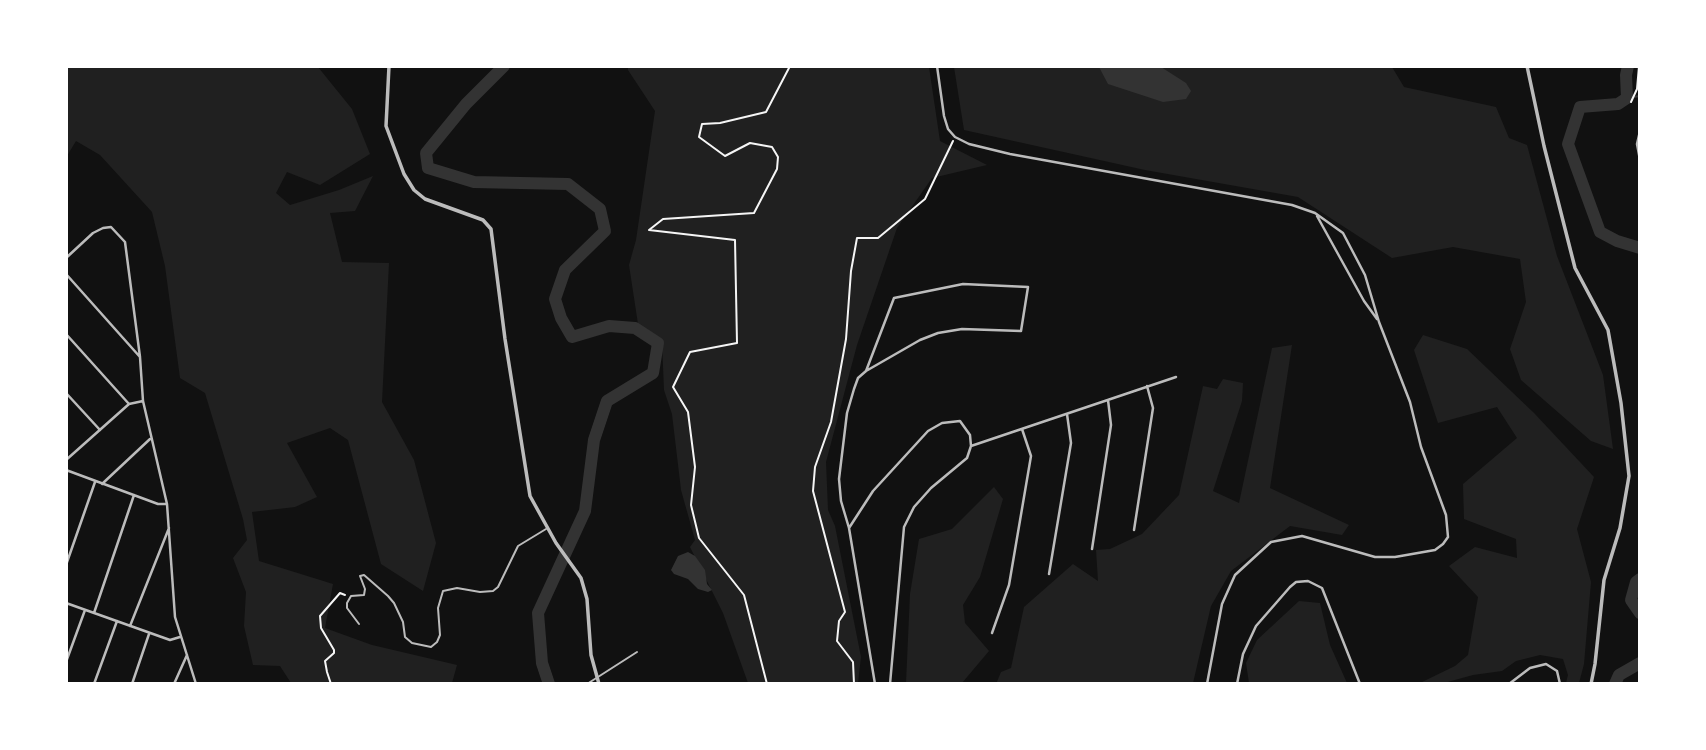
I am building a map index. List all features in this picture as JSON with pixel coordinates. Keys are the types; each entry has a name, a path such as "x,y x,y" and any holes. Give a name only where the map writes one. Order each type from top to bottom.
{"street":[{"path":"389,66 386,126 404,174 414,190 425,199 483,220 491,229 528,489 547,528 581,578 587,599 591,655 600,684"},
{"path":"937,66 948,129 969,144 1010,154 1292,205 1315,213 1343,233 1365,275 1446,515 1448,537 1435,550 1395,557 1375,557 1302,536 1270,542 1235,575 1222,604 1206,684"},
{"path":"1527,66 1575,268 1608,330 1621,403 1629,476 1620,528 1604,580 1591,684"},
{"path":"1640,131 1637,144 1640,159"},
{"path":"1315,213 1364,301 1379,322"},
{"path":"66,258 93,233 103,228 111,227 125,242 143,401 170,525 175,617 196,684"},
{"path":"66,274 140,357"},
{"path":"866,371 894,298 963,284 1028,287 1021,331 1016,333 962,329 938,333 920,340 858,378 847,413 839,479 874,684"},
{"path":"66,334 129,404"},
{"path":"971,446 1175,377"},
{"path":"1134,530 1153,408 1147,386"},
{"path":"66,393 100,430"},
{"path":"1092,549 1111,425 1108,400"},
{"path":"67,459 129,404 143,401"},
{"path":"1049,574 1071,443 1067,414"},
{"path":"849,528 873,491 928,431 942,423 960,421 970,435 971,446 967,458 931,488 914,507 904,527 890,684"},
{"path":"992,633 1009,584 1031,456 1022,429"},
{"path":"102,484 150,439"},
{"path":"66,470 158,504 167,504"},
{"path":"66,565 95,482"},
{"path":"94,613 134,495"},
{"path":"130,626 170,525"},
{"path":"1237,684 1243,654 1256,626 1290,587 1296,582 1308,581 1322,588 1360,684"},
{"path":"66,603 170,640 180,637"},
{"path":"66,662 85,610"},
{"path":"94,684 117,621"},
{"path":"132,684 150,633"},
{"path":"174,684 187,654"},
{"path":"1509,684 1530,668 1546,664 1557,671 1560,684"}],"lane":[{"path":"359,624 347,608 349,598 364,595 360,576 364,575 394,603 403,622 405,637 412,643 430,647 437,642 440,635 438,608 443,592 457,589 493,592 518,546 547,528"},
{"path":"587,684 637,652"}],"path":[{"path":"767,684 744,595 699,538 691,505 695,467 688,412 673,387 690,352 737,343 736,240 649,230 663,219 754,213 777,169 778,157 772,147 750,143 725,156 699,137 702,124 720,123 766,112 790,66"},
{"path":"1631,102 1637,89 1639,66"},
{"path":"331,684 325,661 334,650 321,628 320,616 340,593 349,598"}],"shaded area":[{"path":"628,66 929,67 940,141 987,165 932,178 897,228 857,345 826,462 828,510 835,526 861,657 858,683 748,683 723,613 690,547 695,540 681,490 672,414 664,390 662,342 638,324 629,265 636,240 655,111"},
{"path":"67,67 318,67 352,109 370,154 320,185 287,172 276,193 290,205 373,176 355,211 330,213 342,262 389,263 382,402 414,460 436,543 423,591 381,564 348,440 330,428 287,443 317,497 295,507 252,512 259,561 333,584 325,628 372,645 457,665 452,683 291,683 280,666 253,665 244,626 246,592 233,558 247,540 243,519 205,393 180,378 165,266 152,212 100,155 76,141 67,156"},
{"path":"954,67 1392,67 1404,87 1496,107 1509,138 1527,145 1557,256 1603,375 1613,449 1591,441 1521,380 1510,349 1526,302 1520,259 1453,247 1392,258 1298,197 1145,170 964,130"},
{"path":"1099,67 1161,67 1186,83 1191,91 1186,99 1163,102 1108,84"},
{"path":"1423,335 1467,349 1534,413 1594,477 1577,529 1591,582 1584,664 1579,683 1566,683 1568,675 1563,659 1540,655 1516,661 1502,671 1444,683 1420,683 1455,666 1468,655 1478,597 1449,566 1475,547 1517,558 1516,539 1464,519 1463,484 1517,438 1497,407 1438,423 1414,350"},
{"path":"1292,345 1270,488 1349,525 1342,535 1290,526 1231,571 1211,606 1193,683 996,684 1001,672 1011,668 1024,607 1073,564 1098,581 1096,550 1110,549 1142,534 1179,495 1203,386 1217,389 1223,379 1243,383 1242,401 1213,491 1239,503 1272,348"},
{"path":"994,487 1003,499 980,577 963,605 965,623 989,651 962,683 906,683 910,594 919,539 952,529"},
{"path":"688,552 695,556 705,570 707,584 712,590 708,592 698,589 688,579 674,574 671,570 678,556"},
{"path":"1299,601 1320,603 1330,645 1347,683 1249,683 1246,663 1257,640"}],"waterway":[{"path":"504,66 466,104 426,153 428,168 474,182 568,184 600,209 605,231 565,270 555,299 561,318 572,337 609,326 635,328 658,343 653,373 607,401 594,440 585,511 538,613 542,663 549,684"},
{"path":"1628,66 1627,98 1618,104 1580,107 1568,144 1600,232 1640,248"},
{"path":"1627,98 1640,96"},
{"path":"1640,579 1636,582 1631,600 1640,613"},
{"path":"1615,684 1619,675 1640,663"}]}
